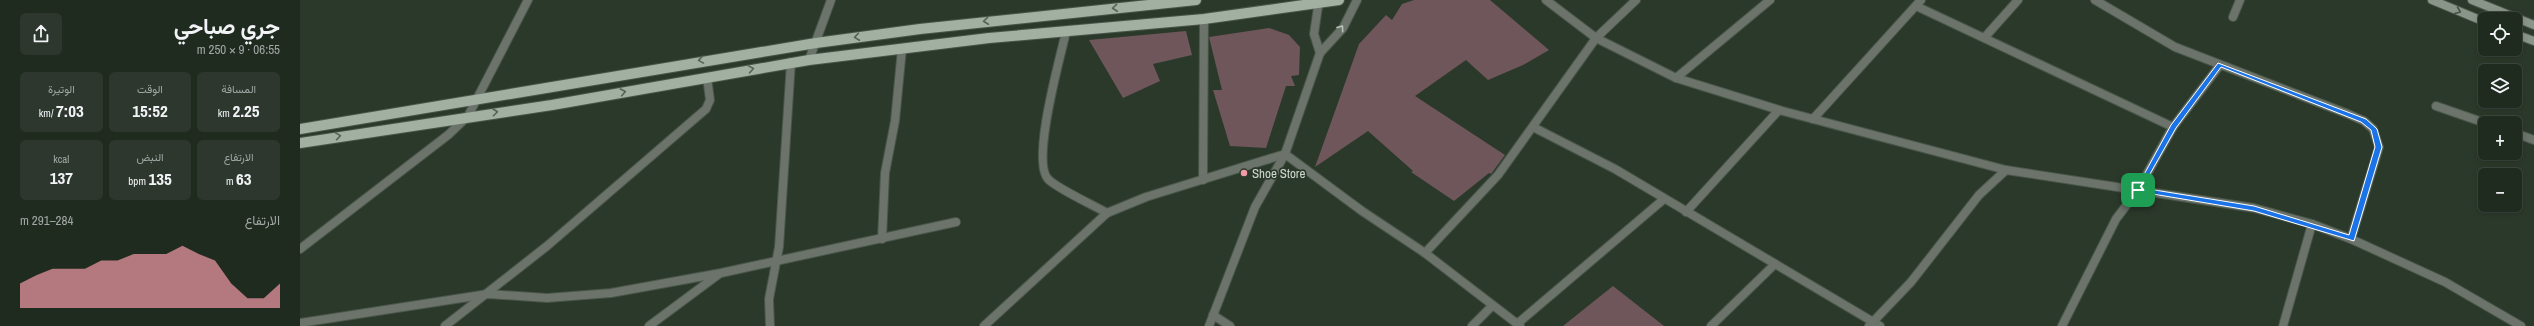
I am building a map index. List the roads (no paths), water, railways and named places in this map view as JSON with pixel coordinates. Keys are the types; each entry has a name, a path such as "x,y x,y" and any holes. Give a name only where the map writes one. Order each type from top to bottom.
{"main road":[{"path":"300,129 816,43 920,28 1196,0"},
{"path":"300,143 468,116 552,105 791,62 902,49 1204,19 1339,0"},
{"path":"2432,0 2478,19"},
{"path":"2472,0 2534,25"},
{"path":"2522,37 2534,41"}],"street":[{"path":"300,249 448,135 468,116 528,0"},
{"path":"809,60 831,0"},
{"path":"1209,326 1255,207 1285,154 1320,53 1343,28 1357,0"},
{"path":"1546,0 1596,38 1632,58 1676,78 1779,110 2006,170 2254,208 2312,224 2351,239 2445,282 2521,326"},
{"path":"1425,253 1498,176 1596,38 1636,0"},
{"path":"1676,78 1770,0"},
{"path":"1985,37 2018,0"},
{"path":"2095,0 2175,47 2348,114 2364,121 2373,129 2379,147 2351,239"},
{"path":"2234,17 2240,0"},
{"path":"1319,2 1314,34 1320,53"},
{"path":"1813,119 1919,3 1985,37 2173,127"},
{"path":"1202,180 1204,19"},
{"path":"1066,32 1042,145 1043,173 1048,179 1107,213"},
{"path":"882,239 885,173 895,121 902,49"},
{"path":"770,326 769,299 777,260 791,62"},
{"path":"2062,326 2116,218 2138,190 2173,127 2220,65"},
{"path":"445,326 488,294 663,147 706,108 710,100 707,77"},
{"path":"2436,106 2478,121"},
{"path":"1686,212 1779,110"},
{"path":"1533,127 1614,169 1775,264 1874,325 1911,282 1979,195 2006,170"},
{"path":"2522,136 2534,140"},
{"path":"984,326 1107,213 1146,197 1285,154"},
{"path":"1285,154 1362,211 1425,253 1492,306 1519,325 1664,199"},
{"path":"300,323 367,310 488,294 548,298 611,293 722,273 956,222"},
{"path":"2283,326 2312,224"},
{"path":"1711,326 1775,264"},
{"path":"649,326 722,273"},
{"path":"1472,326 1492,306"},
{"path":"1213,315 1230,326"}],"place":[{"name":"Shoe Store","path":"1244,173"}]}
